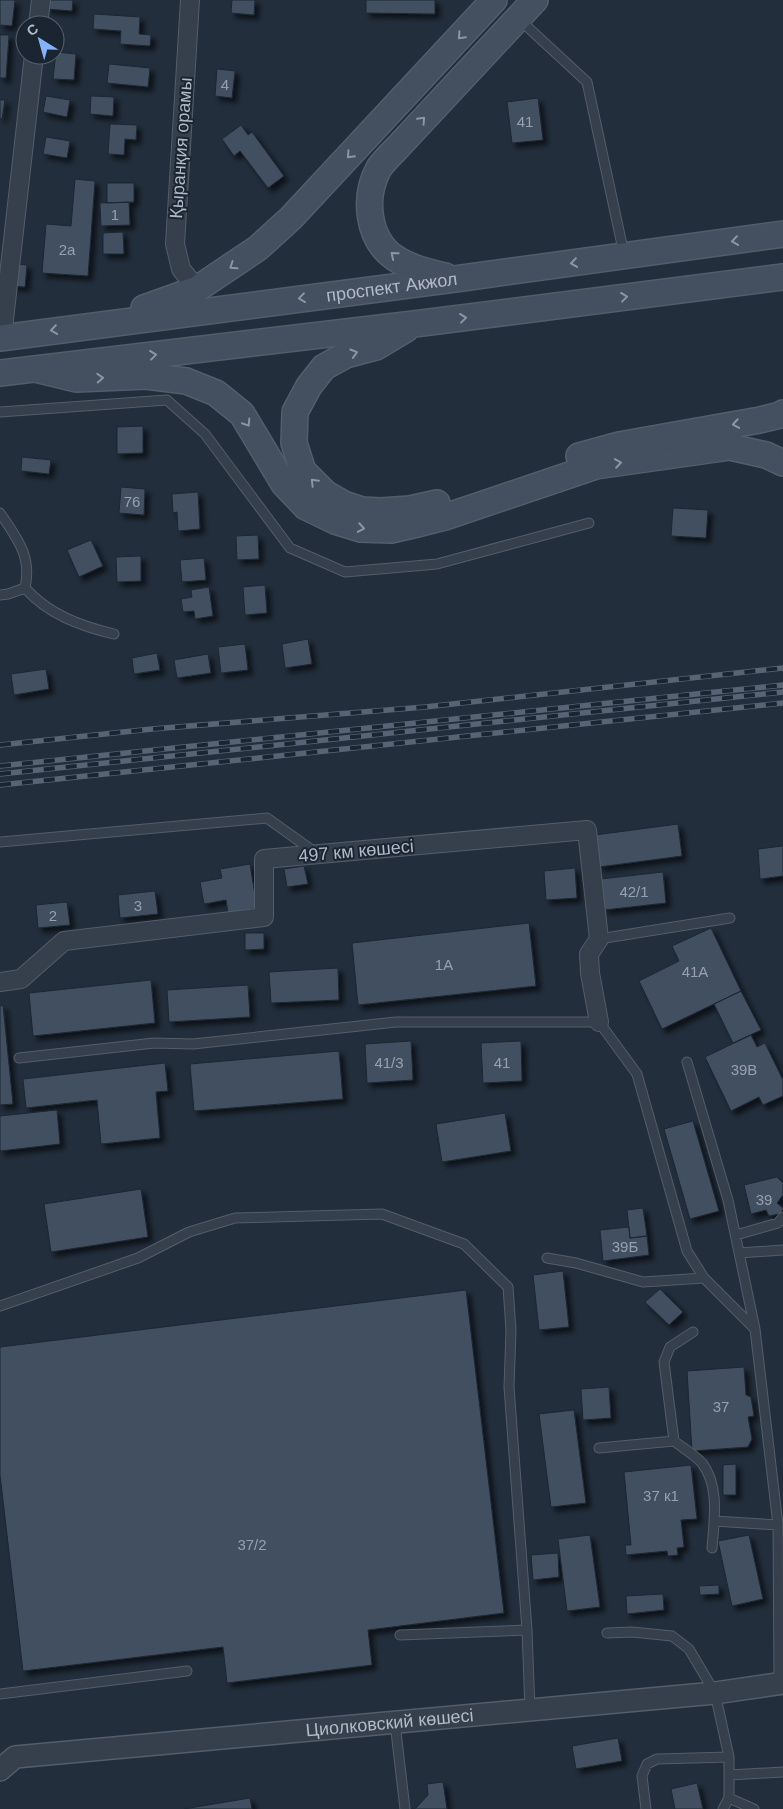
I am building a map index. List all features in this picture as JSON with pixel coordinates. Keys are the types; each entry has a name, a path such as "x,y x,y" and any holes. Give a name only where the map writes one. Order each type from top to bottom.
{"main road":[{"path":"89,325 197,290 258,248 292,218 494,0"},
{"path":"455,279 415,268 394,257 376,238 370,213 370,190 380,168 397,148 526,9"},
{"name":"проспект Акжол","path":"1,338 783,234"},
{"path":"0,373 414,324 783,276"},
{"path":"414,324 376,347 346,355 324,367 309,386 295,412 294,443 303,470 326,493 344,504 362,510 410,509 452,500 588,452 619,444 760,420 783,413"},
{"path":"35,369 76,379 146,376 186,381 216,392 242,414 284,484 306,507 335,521 361,529 391,530 445,517 596,466 730,447 766,455 783,463"}],"street":[{"path":"39,15 41,0"},
{"name":"Қыранқия орамы","path":"190,0 175,244 181,269 197,290"},
{"path":"1,338 33,65"},
{"name":"497 км көшесі","path":"0,982 21,979 64,940 264,917 264,859 587,830 599,939 589,954 590,973 600,1022"},
{"name":"Циолковский көшесі","path":"0,1770 15,1757 715,1693 781,1683"}],"lane":[{"path":"526,9 586,82 625,256"},
{"path":"0,412 167,400 205,434 290,548 345,572 437,564 589,523"},
{"path":"0,513 20,542 23,550 28,574 25,588"},
{"path":"0,595 25,588"},
{"path":"25,588 36,600 56,613 89,628 114,634"},
{"path":"0,842 267,818 318,854"},
{"path":"599,939 730,918"},
{"path":"19,1058 154,1043 193,1044 396,1022 600,1022 637,1074 687,1250 704,1278 756,1329"},
{"path":"687,1062 728,1200 756,1329 778,1525 781,1683"},
{"path":"0,1306 138,1258 188,1232 235,1218 382,1214 464,1244 508,1287 511,1330 509,1387 527,1630 530,1710"},
{"path":"736,1235 778,1223 783,1217"},
{"path":"739,1253 783,1250"},
{"path":"548,1258 576,1263 643,1282 704,1278"},
{"path":"674,1441 664,1362 670,1347 693,1332"},
{"path":"599,1448 674,1441 702,1463 713,1486 714,1521 712,1548"},
{"path":"714,1521 778,1525"},
{"path":"400,1635 527,1630"},
{"path":"607,1633 632,1632 672,1636 690,1650 715,1693 729,1757 729,1798 723,1809"},
{"path":"0,1694 187,1671"},
{"path":"395,1722 405,1809"},
{"path":"646,1809 642,1776 647,1764 657,1759 729,1757"},
{"path":"729,1775 783,1772"},
{"path":"729,1798 754,1809"}],"building":[{"path":"0,0 15,0 12,26 0,25"},
{"path":"47,0 73,0 72,11 47,9"},
{"path":"232,0 255,0 254,15 231,13"},
{"path":"366,0 435,0 435,14 366,13"},
{"path":"94,14 140,17 139,34 151,35 150,46 120,44 121,31 93,29"},
{"path":"0,35 9,35 6,78 0,78"},
{"path":"65,53 76,54 74,80 53,79 55,65 65,65"},
{"path":"109,64 150,68 148,87 107,83"},
{"path":"217,69 235,71 232,98 215,96"},
{"path":"46,96 70,100 67,117 43,112"},
{"path":"91,96 114,97 113,116 90,114"},
{"path":"538,98 543,140 512,143 507,102"},
{"path":"0,100 5,100 2,119 0,118"},
{"path":"110,124 137,125 136,140 125,139 124,155 108,154"},
{"path":"241,125 248,135 252,132 284,176 268,188 240,151 234,156 222,139"},
{"path":"46,137 70,141 67,158 43,154"},
{"path":"75,179 95,181 88,276 42,273 46,224 71,226"},
{"path":"107,183 134,183 134,202 107,203"},
{"path":"129,202 130,225 101,226 100,203"},
{"path":"123,232 124,254 103,254 103,233"},
{"path":"14,264 27,265 25,287 11,286"},
{"path":"143,426 143,453 117,454 117,427"},
{"path":"22,457 51,460 49,474 21,471"},
{"path":"121,487 145,489 144,515 119,513"},
{"path":"198,492 200,529 178,531 177,512 173,513 172,494"},
{"path":"673,508 708,510 706,538 671,536"},
{"path":"258,535 259,559 237,560 236,536"},
{"path":"91,540 103,566 79,577 67,550"},
{"path":"141,556 141,581 117,582 116,557"},
{"path":"204,558 206,580 182,582 180,560"},
{"path":"265,585 267,613 245,615 243,587"},
{"path":"209,587 213,616 195,619 194,611 183,612 181,599 192,597 191,590"},
{"path":"308,639 312,664 285,668 282,644"},
{"path":"245,644 248,670 221,673 218,647"},
{"path":"157,653 160,670 134,674 132,658"},
{"path":"208,654 211,673 177,678 174,660"},
{"path":"46,669 49,689 14,695 11,674"},
{"path":"678,824 682,856 599,867 595,835"},
{"path":"783,846 783,876 760,879 758,849"},
{"path":"250,864 257,908 228,913 226,900 204,904 200,882 222,878 220,869"},
{"path":"304,866 308,884 287,887 284,869"},
{"path":"575,868 577,898 546,900 544,871"},
{"path":"663,872 666,903 604,910 601,879"},
{"path":"155,891 158,914 120,918 118,895"},
{"path":"67,902 70,925 38,928 36,905"},
{"path":"529,923 536,986 358,1005 352,943"},
{"path":"711,928 741,991 662,1029 639,981 679,961 672,946"},
{"path":"245,933 264,933 264,949 245,950"},
{"path":"338,968 339,1000 271,1003 269,972"},
{"path":"151,980 155,1023 33,1036 29,993"},
{"path":"248,985 250,1017 169,1022 167,990"},
{"path":"741,991 761,1030 733,1043 714,1004"},
{"path":"3,1005 13,1104 0,1105 0,1006"},
{"path":"751,1035 757,1047 765,1043 783,1080 783,1096 763,1105 759,1097 731,1111 705,1057"},
{"path":"411,1041 413,1080 367,1083 365,1044"},
{"path":"521,1041 522,1081 483,1083 481,1043"},
{"path":"339,1051 343,1099 194,1111 190,1064"},
{"path":"165,1063 168,1091 156,1092 160,1138 101,1144 97,1100 26,1108 23,1079"},
{"path":"57,1110 60,1144 0,1151 0,1116"},
{"path":"505,1113 511,1151 442,1162 436,1124"},
{"path":"693,1121 719,1211 690,1219 664,1129"},
{"path":"777,1177 783,1183 783,1195 777,1203 783,1210 779,1214 769,1216 766,1210 751,1214 744,1185"},
{"path":"141,1189 148,1237 51,1252 44,1204"},
{"path":"643,1208 647,1236 630,1238 627,1210"},
{"path":"629,1227 630,1238 647,1236 649,1255 603,1261 600,1230"},
{"path":"563,1271 569,1327 539,1330 533,1275"},
{"path":"660,1289 683,1312 669,1325 645,1302"},
{"path":"466,1290 504,1613 368,1630 372,1665 227,1683 223,1647 23,1671 0,1475 0,1347"},
{"path":"744,1367 746,1395 751,1397 754,1416 748,1417 752,1439 748,1447 692,1451 687,1371"},
{"path":"609,1387 611,1418 583,1420 581,1389"},
{"path":"574,1410 586,1503 551,1507 539,1414"},
{"path":"736,1464 736,1495 723,1495 723,1465"},
{"path":"691,1465 697,1519 681,1520 684,1547 677,1548 678,1555 668,1556 667,1551 626,1555 625,1545 631,1545 624,1472"},
{"path":"590,1535 600,1607 567,1611 558,1539"},
{"path":"749,1535 763,1599 732,1606 718,1541"},
{"path":"558,1553 559,1577 533,1580 531,1555"},
{"path":"719,1585 719,1594 700,1595 699,1586"},
{"path":"663,1594 664,1610 627,1614 626,1596"},
{"path":"618,1738 622,1761 576,1769 572,1746"},
{"path":"443,1782 447,1809 411,1809 416,1808 428,1795 427,1784"},
{"path":"697,1783 703,1809 675,1809 671,1789"},
{"path":"250,1798 252,1809 184,1809"}],"railway":[{"path":"0,745 152,729 425,707 783,668"},
{"path":"0,766 783,685"},
{"path":"0,774 783,692"},
{"path":"0,785 783,703"}]}
